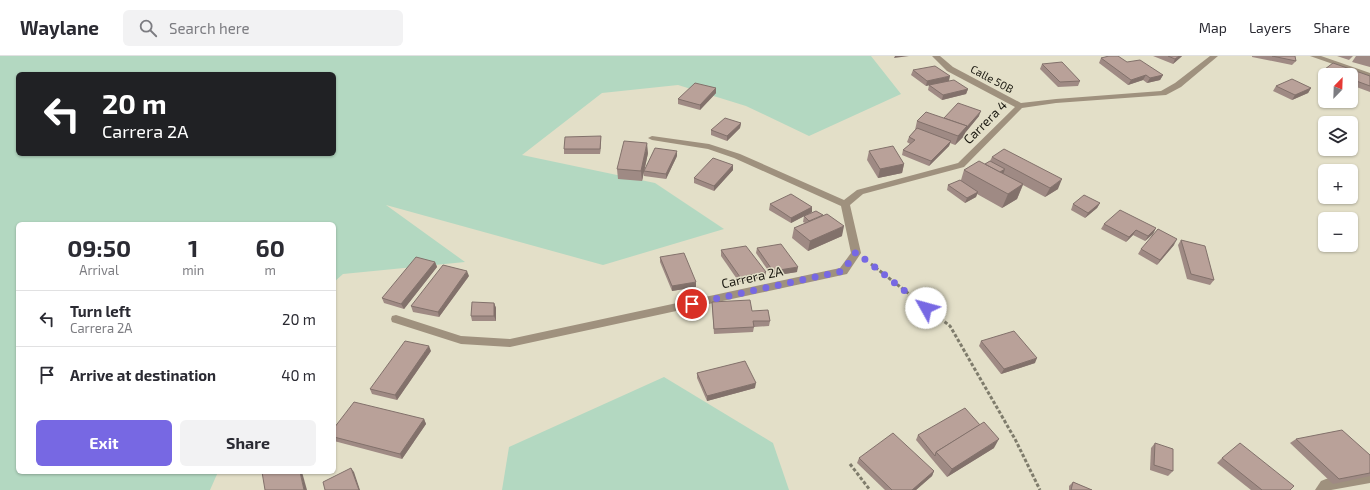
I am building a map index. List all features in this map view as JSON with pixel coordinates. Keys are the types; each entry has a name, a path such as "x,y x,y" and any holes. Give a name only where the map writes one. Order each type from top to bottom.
{"street":[{"name":"Calle 50B","path":"936,56 950,69 1020,106"},
{"name":"Carrera 4","path":"845,204 860,192 961,165 1020,106 1056,101 1163,93 1178,84 1214,56"},
{"path":"1314,56 1370,76"},
{"path":"652,138 709,147 737,156 845,204 856,252"},
{"name":"Carrera 2A","path":"396,319 461,340 510,343 843,271 856,252"},
{"path":"1321,490 1326,485 1370,476"}],"path":[{"path":"856,252 950,326 1016,439 1040,490"},
{"path":"850,464 870,490"}],"green space":[{"path":"0,56 871,56 901,94 809,136 746,106 678,85 602,93 522,155 655,183 724,229 603,265 386,205 465,262 343,274 336,280 336,222 16,222 16,474 217,474 210,490 0,490"},
{"path":"664,377 773,443 789,490 502,490 509,447"}],"building":[{"path":"1118,56 1127,62 1140,60 1163,75 1150,78 1146,75 1131,80 1101,58"},
{"path":"1168,56 1179,56 1175,59"},
{"path":"1272,56 1295,56 1296,61"},
{"path":"1062,62 1080,81 1060,82 1042,64"},
{"path":"1333,63 1347,68 1326,68"},
{"path":"935,66 950,76 927,81 913,70"},
{"path":"1358,72 1370,76 1370,86 1358,82"},
{"path":"1292,79 1311,88 1295,95 1276,86"},
{"path":"954,80 968,89 943,95 929,85"},
{"path":"695,83 716,88 700,105 678,99"},
{"path":"958,103 981,111 966,128 967,126 944,118"},
{"path":"926,112 967,126 958,136 917,121"},
{"path":"725,118 741,123 727,136 711,130"},
{"path":"917,128 951,141 931,161 903,150 915,140 909,137"},
{"path":"601,136 600,149 564,149 565,137"},
{"path":"624,141 647,143 641,171 617,169"},
{"path":"893,146 904,164 880,169 869,151"},
{"path":"655,148 677,151 666,174 644,171"},
{"path":"1004,149 1062,179 1050,188 992,157"},
{"path":"713,158 733,165 714,186 694,178"},
{"path":"979,161 1023,184 1008,194 964,170"},
{"path":"990,161 1005,169 1000,172 985,164"},
{"path":"960,180 978,192 967,198 948,185"},
{"path":"791,194 812,207 791,218 770,204"},
{"path":"1084,195 1100,203 1088,213 1073,204"},
{"path":"1120,210 1156,228 1148,236 1136,230 1129,237 1104,224"},
{"path":"816,211 823,215 809,221 804,216"},
{"path":"827,214 844,226 810,241 794,228"},
{"path":"1158,229 1177,239 1160,260 1141,249"},
{"path":"1181,240 1205,246 1214,280 1191,274"},
{"path":"781,244 798,267 773,271 757,248"},
{"path":"746,246 766,272 740,277 721,250"},
{"path":"684,253 696,282 672,286 660,257"},
{"path":"416,257 435,262 401,304 382,298"},
{"path":"443,265 467,271 438,312 411,306"},
{"path":"750,300 752,311 768,310 770,321 753,321 754,327 714,329 712,302"},
{"path":"472,302 494,303 494,316 471,316"},
{"path":"1014,331 1037,358 1004,369 981,341"},
{"path":"405,341 429,346 395,395 370,389"},
{"path":"745,361 756,383 707,396 697,373"},
{"path":"354,402 424,419 400,454 336,438 336,425"},
{"path":"965,408 980,425 936,452 935,456 918,435"},
{"path":"984,422 999,439 952,469 936,452"},
{"path":"1342,430 1370,455 1370,473 1339,479 1296,439"},
{"path":"893,433 934,471 912,490 892,490 859,458"},
{"path":"1155,443 1173,449 1173,471 1154,465"},
{"path":"1240,443 1294,486 1290,490 1262,490 1222,458"},
{"path":"351,468 359,490 325,490 323,482"},
{"path":"262,474 300,474 304,490 265,490"},
{"path":"1073,482 1092,490 1071,490"}],"route":[{"path":"692,304 843,271 856,252 926,308"}]}
